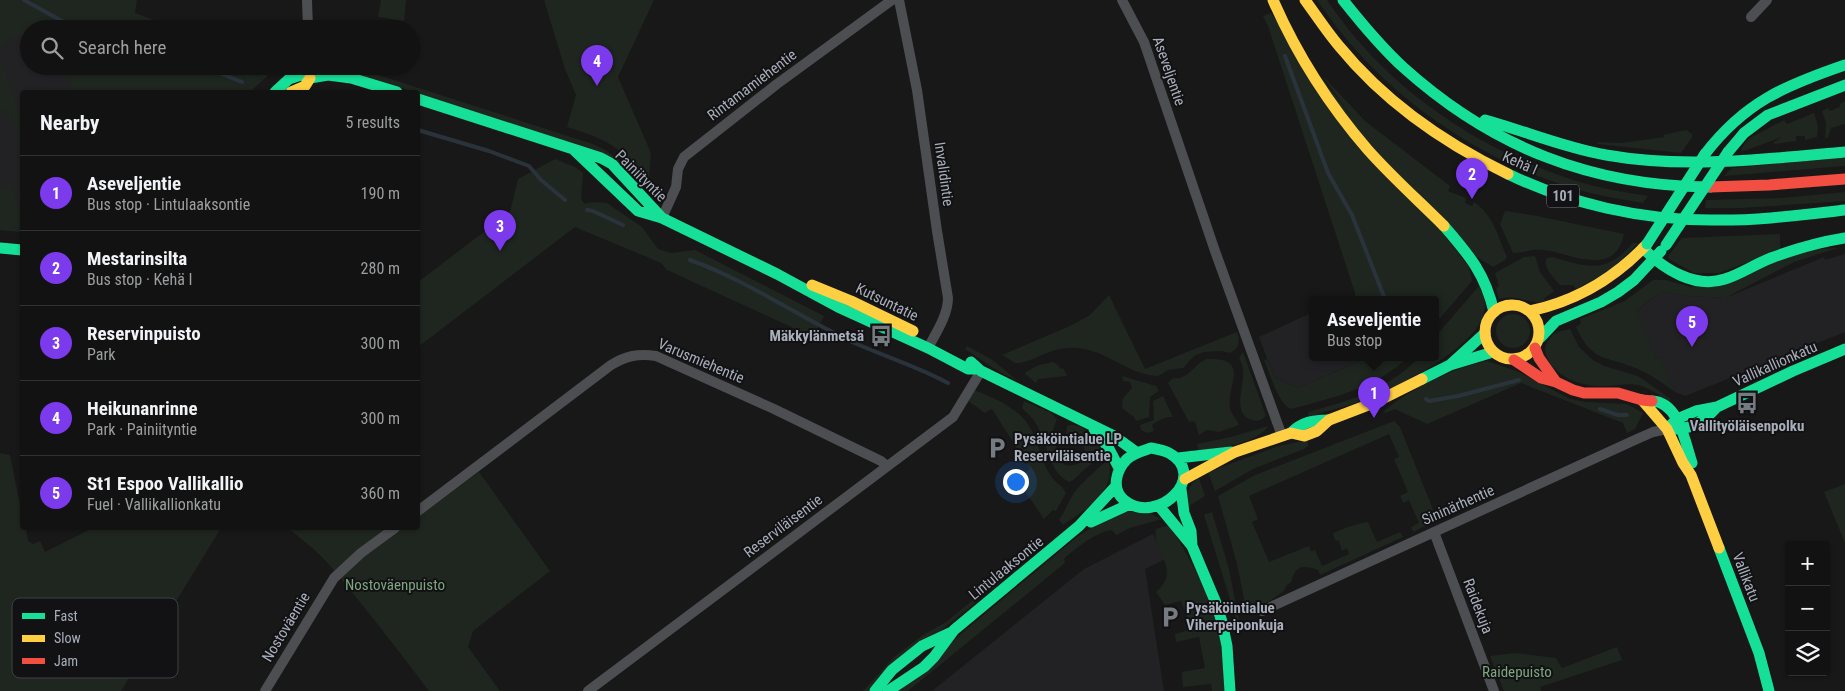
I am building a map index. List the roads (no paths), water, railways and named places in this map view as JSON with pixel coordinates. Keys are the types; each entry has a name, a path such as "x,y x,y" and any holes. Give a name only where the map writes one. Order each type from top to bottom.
{"main road":[{"path":"1273,0 1310,72 1350,128 1379,162 1464,248 1488,286 1493,298 1494,312"},
{"name":"Kehä I","path":"1304,0 1344,52 1385,93 1423,126 1461,150 1504,173 1541,189 1584,203 1628,213 1694,220 1743,219 1845,210"},
{"name":"Kehä I","path":"1343,0 1368,31 1426,88 1465,116 1531,152 1579,169 1641,183 1688,187 1743,187 1845,180"},
{"path":"1530,311 1572,298 1614,276 1645,246 1705,154 1726,128 1737,118 1767,97 1797,82 1845,65"},
{"path":"277,90 289,79 301,75"},
{"path":"296,90 305,86 310,75"},
{"path":"328,75 351,78 390,90"},
{"path":"1556,382 1539,358 1537,343 1538,323 1530,311 1512,305 1505,306 1494,312 1489,318 1485,333 1486,340 1494,352 1507,359 1514,360 1525,357 1537,343 1556,322 1601,302 1618,292 1634,280 1654,260 1728,152 1744,133 1768,115 1845,85"},
{"name":"Painiityntie","path":"420,100 574,150 638,211 662,218"},
{"path":"1465,116 1512,127 1576,148 1606,155 1645,160 1686,162 1845,152"},
{"name":"Kutsuntatie","path":"662,218 777,274 819,287 844,298 930,345 972,363 979,370 1114,436 1136,452"},
{"path":"1645,246 1654,260 1669,270 1698,280 1716,281 1794,249 1845,238"},
{"path":"0,248 20,250"},
{"path":"1450,365 1485,333"},
{"name":"Vallikallionkatu","path":"1677,419 1703,408 1717,407 1845,349"},
{"path":"1230,691 1227,646 1222,622 1192,546 1191,531 1184,513 1183,484 1183,468 1178,458 1160,449 1143,449 1125,459 1119,468 1116,486 1121,496 1130,504 1143,508 1159,506 1170,500 1183,484 1235,452 1287,435 1304,436 1317,431 1329,420 1376,402 1450,365 1494,352"},
{"name":"Vallikatu","path":"1514,360 1541,378 1556,382 1573,390 1584,393 1618,393 1642,400 1658,400 1677,419 1692,461 1691,475"},
{"name":"Vallikatu","path":"1642,400 1668,429 1683,463 1691,475 1759,653 1769,691"},
{"name":"Vallikallionkatu","path":"1681,431 1706,420 1717,407"},
{"path":"1668,429 1677,419"},
{"name":"Kutsuntatie","path":"1091,426 1108,447 1119,468"},
{"path":"1668,429 1681,431"},
{"path":"1178,458 1235,452"},
{"name":"Lintulaaksontie","path":"888,691 903,683 932,658 953,631 1078,528 1099,508 1116,486"},
{"name":"Lintulaaksontie","path":"1078,528 1130,504"},
{"path":"1159,506 1171,519 1181,536 1192,546"},
{"name":"Lintulaaksontie","path":"875,691 892,670 922,646 953,631"}],"street":[{"path":"307,0 308,20"},
{"name":"Rintamamiehentie","path":"662,218 676,187 678,170 684,156 777,84 892,0"},
{"name":"Invalidintie","path":"899,0 917,90 948,298 940,327 930,345"},
{"name":"Aseveljentie","path":"1122,0 1144,42 1214,252 1287,435"},
{"path":"1751,17 1767,0"},
{"name":"Varusmiehentie","path":"420,509 611,365 621,359 638,354 656,356 774,409 881,461 887,466"},
{"name":"Reserviläisentie","path":"588,691 952,417 979,370"},
{"name":"Sininärhentie","path":"1262,611 1637,439 1653,432 1668,429"},
{"name":"Nostoväentie","path":"265,691 334,578 361,553 392,530"},
{"name":"Raidekuja","path":"1434,532 1494,691"}],"waterway":[{"path":"24,0 60,20"},
{"path":"1285,56 1328,173 1352,215 1384,296"},
{"path":"224,75 242,82"},
{"path":"420,131 489,151 529,166 541,180 565,200"},
{"path":"587,210 623,225"},
{"path":"690,260 731,277 850,341 924,371 948,383"},
{"path":"1426,399 1429,401 1458,396 1519,380"},
{"path":"1600,409 1618,415 1627,415"}],"place":[{"name":"Heikunanrinne","path":"597,86"},
{"name":"Mestarinsilta","path":"1472,199"},
{"name":"Reservinpuisto","path":"500,251"},
{"name":"Mäkkylänmetsä","path":"881,336"},
{"name":"St1 Espoo Vallikallio","path":"1692,347"},
{"name":"Vallityöläisenpolku","path":"1747,403"},
{"name":"Aseveljentie","path":"1374,418"},
{"name":"Pysäköintialue LP Reserviläisentie","path":"997,448"},
{"name":"Pysäköintialue Viherpeiponkuja","path":"1170,617"}],"park label":[{"name":"Nostoväenpuisto","path":"395,585"},
{"name":"Raidepuisto","path":"1517,672"}]}
